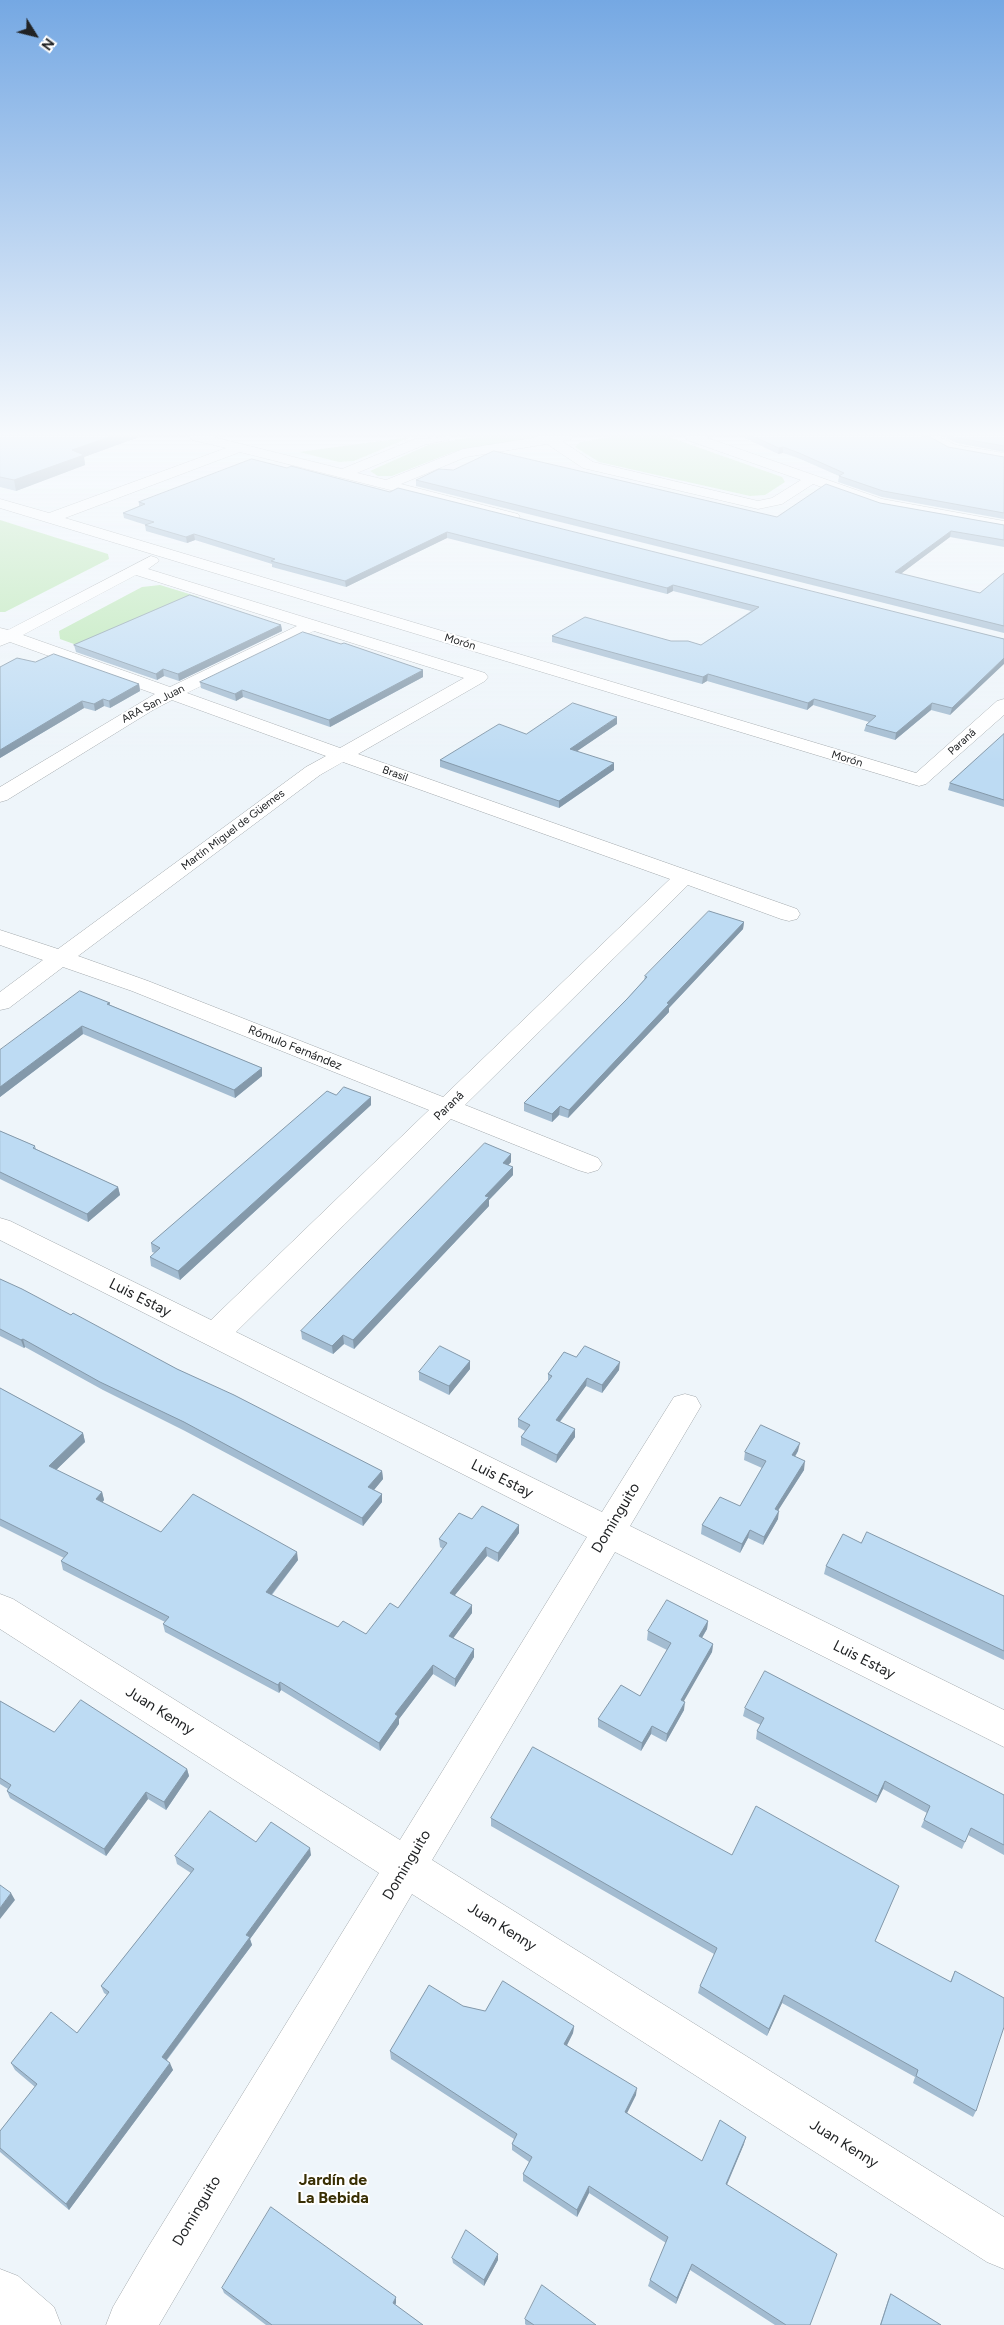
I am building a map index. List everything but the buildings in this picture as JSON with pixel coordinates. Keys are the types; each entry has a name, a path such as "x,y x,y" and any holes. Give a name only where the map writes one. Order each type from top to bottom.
{"street":[{"name":"Morón","path":"142,546 919,780"},
{"path":"3,637 167,553"},
{"path":"135,570 313,625"},
{"name":"Martín Miguel de Güemes","path":"0,1003 313,770 479,677 313,625"},
{"name":"ARA San Juan","path":"0,796 146,706 313,625"},
{"name":"Brasil","path":"3,637 171,694 789,914"},
{"name":"Paraná","path":"919,780 1004,705"},
{"name":"Paraná","path":"214,1335 684,877"},
{"name":"Rómulo Fernández","path":"0,937 140,986 588,1164"},
{"name":"Luis Estay","path":"0,1228 1004,1729"},
{"name":"Dominguito","path":"131,2325 164,2266 684,1406"},
{"name":"Juan Kenny","path":"0,1610 1004,2245"},
{"path":"0,2294 36,2325"}],"green space":[{"path":"0,546 81,546 108,554 109,559 5,612 0,612"},
{"path":"160,585 199,597 85,648 60,639 59,631 142,587"}],"district":[{"name":"Jardín de La Bebida","path":"333,2189"}]}
